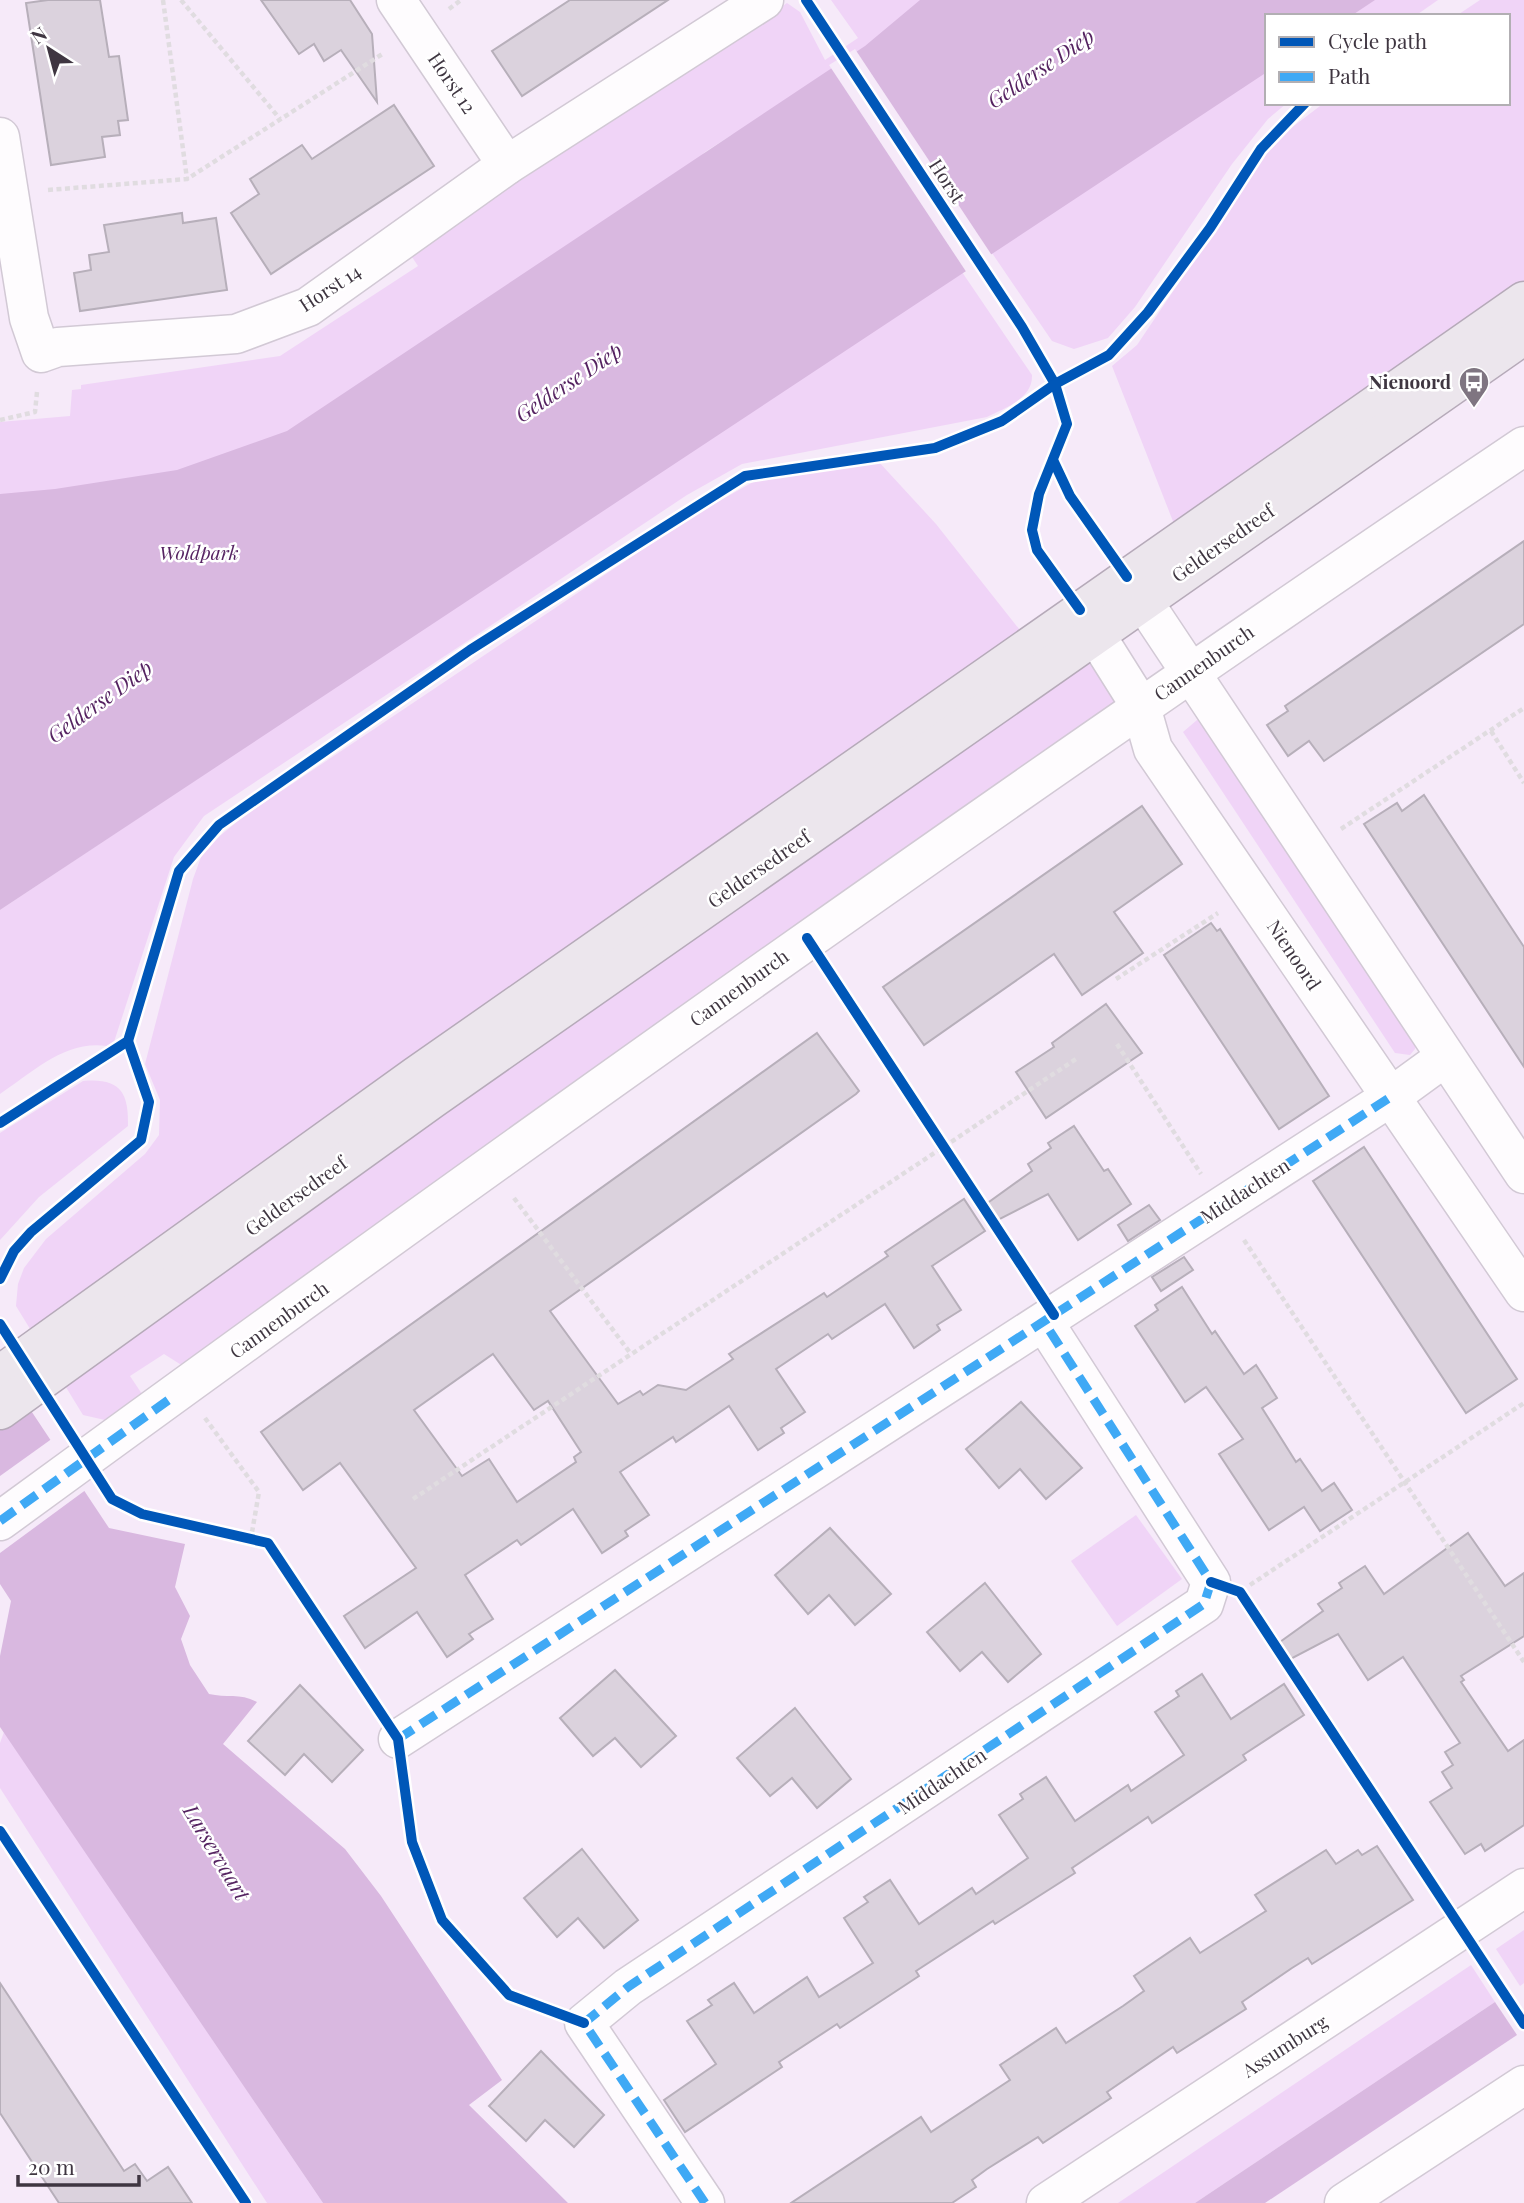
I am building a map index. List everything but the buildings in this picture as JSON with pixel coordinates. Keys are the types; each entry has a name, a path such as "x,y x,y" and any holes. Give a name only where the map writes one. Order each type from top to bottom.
{"main road":[{"name":"Geldersedreef","path":"0,1410 67,1343 1135,588 1524,301"},
{"name":"Geldersedreef","path":"1135,588 1524,335"},
{"name":"Geldersedreef","path":"0,1375 67,1343"}],"street":[{"name":"Horst 12","path":"397,0 507,165"},
{"name":"Horst 14","path":"41,353 58,347 236,334 308,307 507,165 746,15 764,0"},
{"path":"0,138 29,317 41,353"},
{"name":"Cannenburch","path":"0,1521 807,938 1191,670 1524,446"},
{"path":"1135,588 1444,1058 1524,1174"},
{"name":"Nienoord","path":"1088,621 1141,707 1153,749 1524,1292"},
{"name":"Middachten","path":"398,1739 1389,1098 1444,1058"},
{"path":"1044,1322 1226,1587"},
{"name":"Middachten","path":"705,2203 584,2023 628,1987 917,1798 1226,1587"},
{"name":"Assumburg","path":"1046,2203 1524,1888"},
{"path":"1344,2203 1524,2085"}],"path":[{"path":"163,0 187,179"},
{"path":"181,0 280,119"},
{"path":"9,193 187,179 417,31"},
{"path":"0,420 35,412 41,353"},
{"path":"1308,850 1524,708"},
{"path":"1490,732 1524,783"},
{"path":"1116,979 1251,891"},
{"path":"1117,1044 1524,1662"},
{"path":"413,1499 1076,1059"},
{"path":"937,1136 952,1159"},
{"path":"491,1167 631,1354"},
{"path":"179,1392 259,1492 251,1538"},
{"path":"1226,1587 1405,1482 1524,1403"}],"green space":[{"path":"831,0 1438,0 1418,14 1265,14 1265,105 1285,105 1268,119 1232,164 1135,307 1108,338 1074,349 1052,341 992,253 962,272 1032,375 1028,390 1016,402 987,417 742,464 687,495 204,816 174,857 114,1042 107,1046 92,1045 63,1053 0,1094 0,910 433,622 733,134 705,152 0,899 0,422 70,416 72,390 81,389 81,385 280,356 418,266 410,254 787,3 800,12 825,60 858,38"},
{"path":"1480,0 1524,0 1524,292 1178,534 1112,366 1137,345 1274,141 1321,105 1510,105 1510,14 1459,14"},
{"path":"878,461 936,524 1027,639 35,1337 16,1306 18,1284 24,1268 46,1239 145,1154 159,1135 160,1100 145,1064 193,879 204,849 244,816 694,515 755,481"},
{"path":"1080,649 1096,660 1117,702 183,1366 164,1354 130,1376 142,1394 105,1420 83,1415 64,1384"},
{"path":"1197,720 1206,721 1417,1038 1415,1049 1410,1055 1395,1053 1183,732"},
{"path":"83,1081 105,1082 119,1089 126,1104 128,1126 39,1197 0,1240 0,1133"},
{"path":"1136,1515 1182,1579 1117,1626 1071,1561"},
{"path":"4,1732 323,2203 267,2203 0,1788 0,1743"},
{"path":"1524,1930 1524,1983 1520,1986 1496,1949"},
{"path":"1471,1965 1495,2002 1195,2203 1118,2203"}],"water":[{"name":"Woldpark","path":"920,0 1375,0 1354,14 1265,14 1265,73 0,910 0,494 55,489 177,470 287,431 865,46"},
{"name":"Larservaart","path":"0,1364 109,1528 185,1544 175,1587 190,1616 181,1639 190,1665 209,1694 257,1702 223,1744 345,1849 381,1896 502,2080 469,2105 568,2203 323,2203 0,1727 0,1656 11,1601 0,1584"},
{"path":"1495,2002 1517,2035 1265,2203 1195,2203"}],"pier":[{"path":"855,49 993,257 967,273 829,65"},
{"path":"53,1438 87,1489 0,1553 0,1476"}],"marked path":[{"path":"398,1739 1389,1098"},
{"path":"705,2203 584,2023 628,1987 1204,1604 1211,1582 1044,1322"},
{"path":"0,1521 174,1396"}],"cycle path":[{"name":"Horst","path":"806,0 1022,327 1055,384 1067,424 1039,494 1032,530 1037,550 1080,610"},
{"path":"0,1123 128,1041 179,871 219,825 470,650 745,476 935,448 1002,421 1055,384 1109,355 1148,312 1210,228 1261,149 1303,105"},
{"path":"1053,460 1070,496 1127,577"},
{"path":"807,938 1054,1315"},
{"path":"0,1279 14,1251 31,1232 141,1140 149,1102 128,1041"},
{"path":"0,1324 112,1499 142,1514 268,1543 398,1739 412,1842 442,1920 509,1995 584,2023"},
{"path":"1211,1582 1240,1592 1524,2024"},
{"path":"0,1831 246,2203"}],"place":[{"name":"Nienoord","path":"1474,409"}],"water label":[{"name":"Gelderse Diep","path":"1041,69"},
{"name":"Gelderse Diep","path":"569,383"},
{"name":"Gelderse Diep","path":"100,702"}]}
